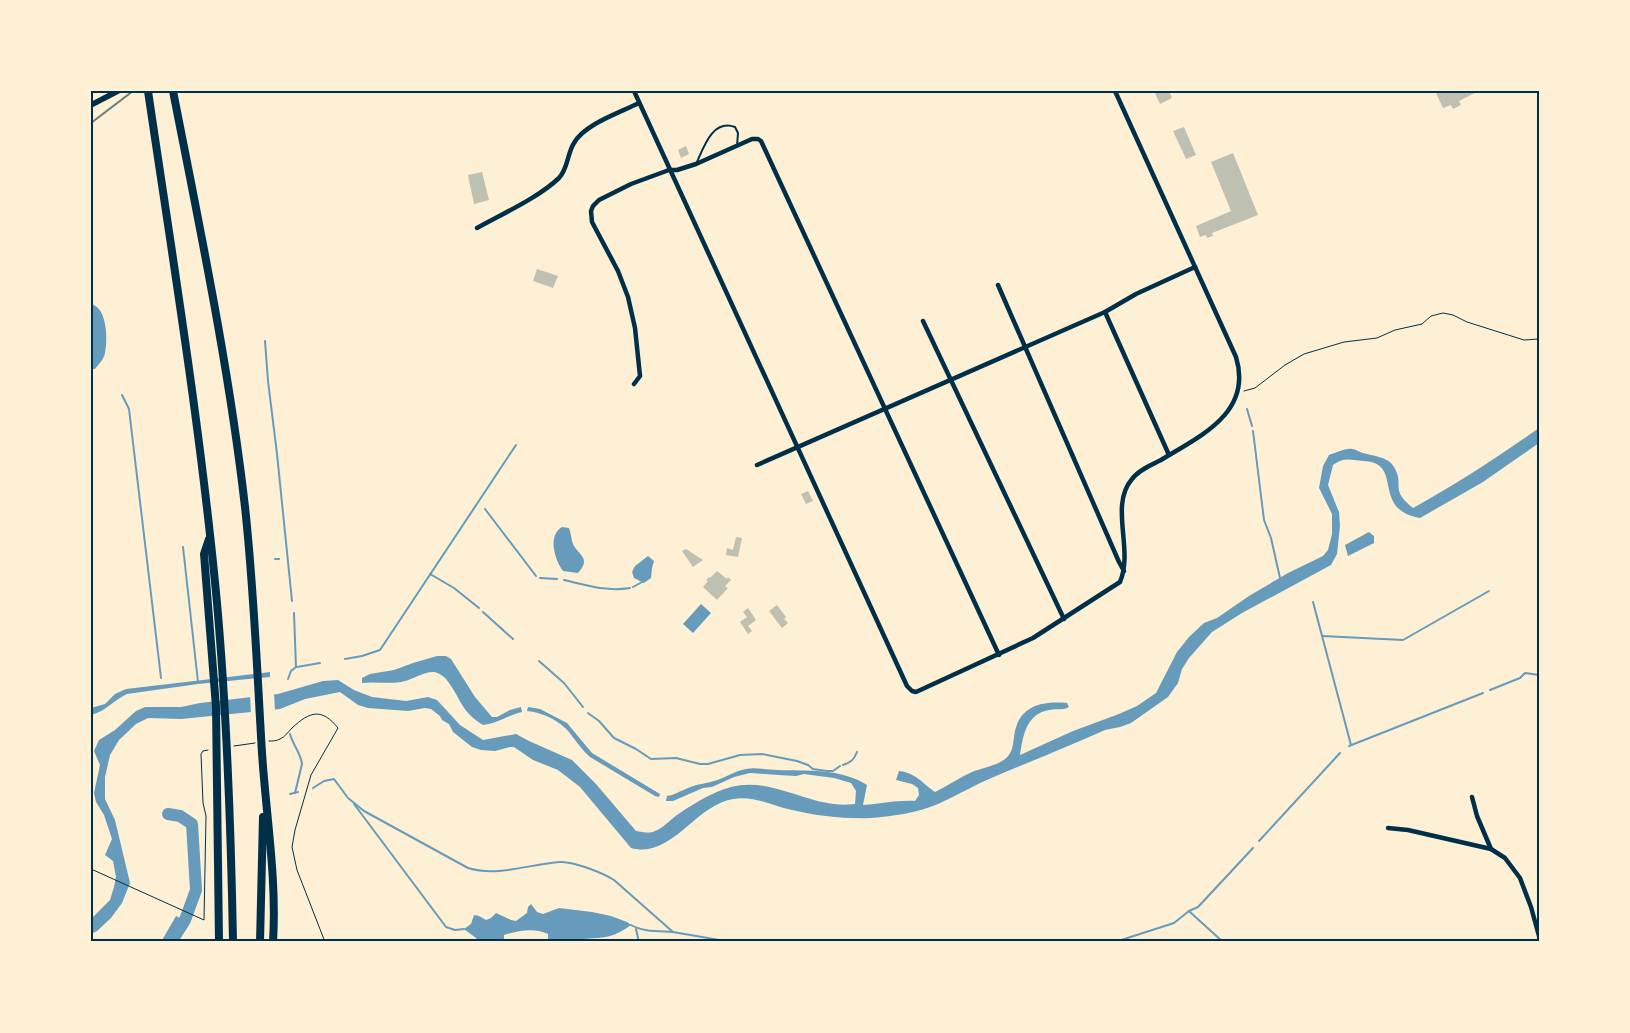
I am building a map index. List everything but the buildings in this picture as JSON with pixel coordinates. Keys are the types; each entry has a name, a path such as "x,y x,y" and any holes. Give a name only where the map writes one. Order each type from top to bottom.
{"highway":[{"path":"148,91 210,535 228,758 233,942"},
{"path":"173,91 228,385 245,508 257,648 262,753 274,900 273,942"},
{"path":"210,535 204,554 213,655 218,758 219,942"},
{"path":"260,942 263,857 262,753"}],"main road":[{"path":"91,105 118,91"}],"street":[{"path":"634,91 796,447 907,686 912,691 920,691 1033,638 1120,582 1124,570 1125,555 1122,508 1124,491 1135,476 1221,420 1231,408 1238,393 1240,372 1236,357 1115,91"},
{"path":"477,228 526,200 559,177 565,167 573,143 579,135 587,129 639,103"},
{"path":"634,384 640,376 632,313 618,271 592,222 591,211 596,202 603,197 632,184 669,170 676,170 696,164 752,139 755,138 761,141 999,655"},
{"path":"757,466 796,447 953,381 1106,312 1136,294 1195,267"},
{"path":"998,285 1124,570"},
{"path":"1106,312 1168,455"},
{"path":"923,321 1064,619"},
{"path":"1472,797 1491,849"},
{"path":"1388,828 1408,830 1491,849 1505,858 1520,878 1539,936"}],"lane":[{"path":"696,164 711,134 721,126 735,127 738,133 737,146"}],"path":[{"path":"1238,393 1255,388 1285,365 1304,354 1344,342 1377,338 1395,330 1422,324 1431,316 1443,313 1524,340 1539,339"},
{"path":"270,741 281,739 299,721 315,714 326,716 338,728 310,776 292,847 296,870 325,942"},
{"path":"228,747 261,742"},
{"path":"91,869 204,920 206,816 203,803 201,754 203,751 211,750"}],"water":[{"path":"91,304 100,311 106,332 104,355 95,369 91,369"},
{"path":"1539,428 1539,443 1483,482 1420,518 1405,513 1396,505 1391,496 1383,469 1375,463 1347,460 1333,465 1328,485 1339,512 1340,526 1337,554 1331,565 1242,613 1212,632 1189,658 1182,669 1178,683 1168,697 1131,723 1105,730 989,779 938,804 905,814 871,818 841,817 802,812 748,798 740,798 719,803 659,846 646,849 631,848 580,787 558,770 533,760 514,747 495,751 472,747 453,732 449,724 431,709 425,708 408,711 368,708 358,705 340,692 305,699 280,709 181,719 148,718 136,724 119,740 110,755 105,777 105,799 115,820 130,883 122,903 111,918 91,934 91,919 110,900 116,877 113,861 105,855 112,839 94,793 100,765 94,751 99,740 115,730 136,711 145,707 181,707 278,694 323,681 338,680 354,690 372,697 406,701 428,697 437,700 460,725 483,740 516,734 572,760 596,784 636,831 644,832 658,830 677,815 703,799 731,787 763,786 839,805 855,804 856,791 851,783 834,778 804,774 796,776 750,773 734,777 712,787 703,788 673,801 666,801 667,796 750,768 823,771 846,776 867,785 863,805 915,801 919,795 918,788 912,784 896,780 899,771 914,776 935,792 972,772 1005,759 1012,750 1018,722 1022,715 1034,706 1050,703 1067,703 1069,707 1041,712 1035,716 1024,733 1020,755 1073,731 1137,706 1156,693 1177,652 1204,623 1217,618 1288,573 1323,556 1328,550 1332,534 1332,514 1319,488 1323,466 1329,455 1353,449 1388,461 1397,473 1401,496 1413,508 1477,470"},
{"path":"562,527 569,528 573,544 583,557 584,564 578,573 563,571 557,561 554,542 557,531"},
{"path":"1369,532 1374,536 1374,543 1348,556 1345,545"},
{"path":"648,556 654,561 651,578 644,583 634,578 632,572 635,566"},
{"path":"701,604 711,613 693,633 683,624"},
{"path":"437,656 446,656 451,659 475,697 492,717 497,717 521,707 522,712 494,723 483,725 466,711 446,679 434,672 399,682 362,683 362,678 370,674 394,670"},
{"path":"270,672 270,677 198,684 127,694 101,711 91,715 91,708 105,704 115,694 126,689"},
{"path":"528,707 540,709 567,723 592,753 660,794 659,797 590,757 561,724 545,715 527,711"},
{"path":"531,904 537,912 543,914 559,908 592,912 611,916 631,925 611,936 578,940 576,942 548,942 548,934 531,930 504,935 504,942 478,942 476,938 464,929 471,924 474,915 486,920 496,913 516,921 527,913 528,907"},
{"path":"176,916 190,923 178,942 161,942"}],"pier":[{"path":"274,692 275,712 251,715 250,695"}],"waterway":[{"path":"265,341 292,601"},
{"path":"122,395 129,409 161,678"},
{"path":"1247,409 1252,426"},
{"path":"1253,431 1264,520 1271,538 1280,578"},
{"path":"345,659 380,650 516,445"},
{"path":"485,509 536,576"},
{"path":"183,547 198,682"},
{"path":"430,574 454,588 479,608"},
{"path":"540,578 557,579"},
{"path":"564,580 604,589 630,588"},
{"path":"633,587 642,582"},
{"path":"1322,636 1403,640 1489,591"},
{"path":"1313,602 1351,745"},
{"path":"483,612 513,639"},
{"path":"288,679 291,671 296,667 294,613"},
{"path":"539,661 564,683 583,707"},
{"path":"297,667 320,663"},
{"path":"1490,690 1520,678 1525,673 1539,675"},
{"path":"1349,746 1483,693"},
{"path":"588,713 599,721 614,738 651,759 676,758 708,764 740,755 762,754 797,761 813,769 833,771 840,766"},
{"path":"290,734 302,764 295,793"},
{"path":"843,765 852,760 857,752"},
{"path":"1259,841 1340,753"},
{"path":"313,788 324,781 334,779 348,798 364,811 468,868 502,871 560,862 580,865 614,880 673,932 731,942"},
{"path":"290,794 298,792"},
{"path":"354,804 446,927 455,930 464,929"},
{"path":"168,814 180,816 192,824 196,890 185,920 171,942"},
{"path":"1115,942 1174,923 1189,911 1198,907 1253,848"},
{"path":"1190,912 1223,942"},
{"path":"631,925 646,930 673,932"},
{"path":"636,929 639,942"}],"railway":[{"path":"91,123 133,91"}]}
